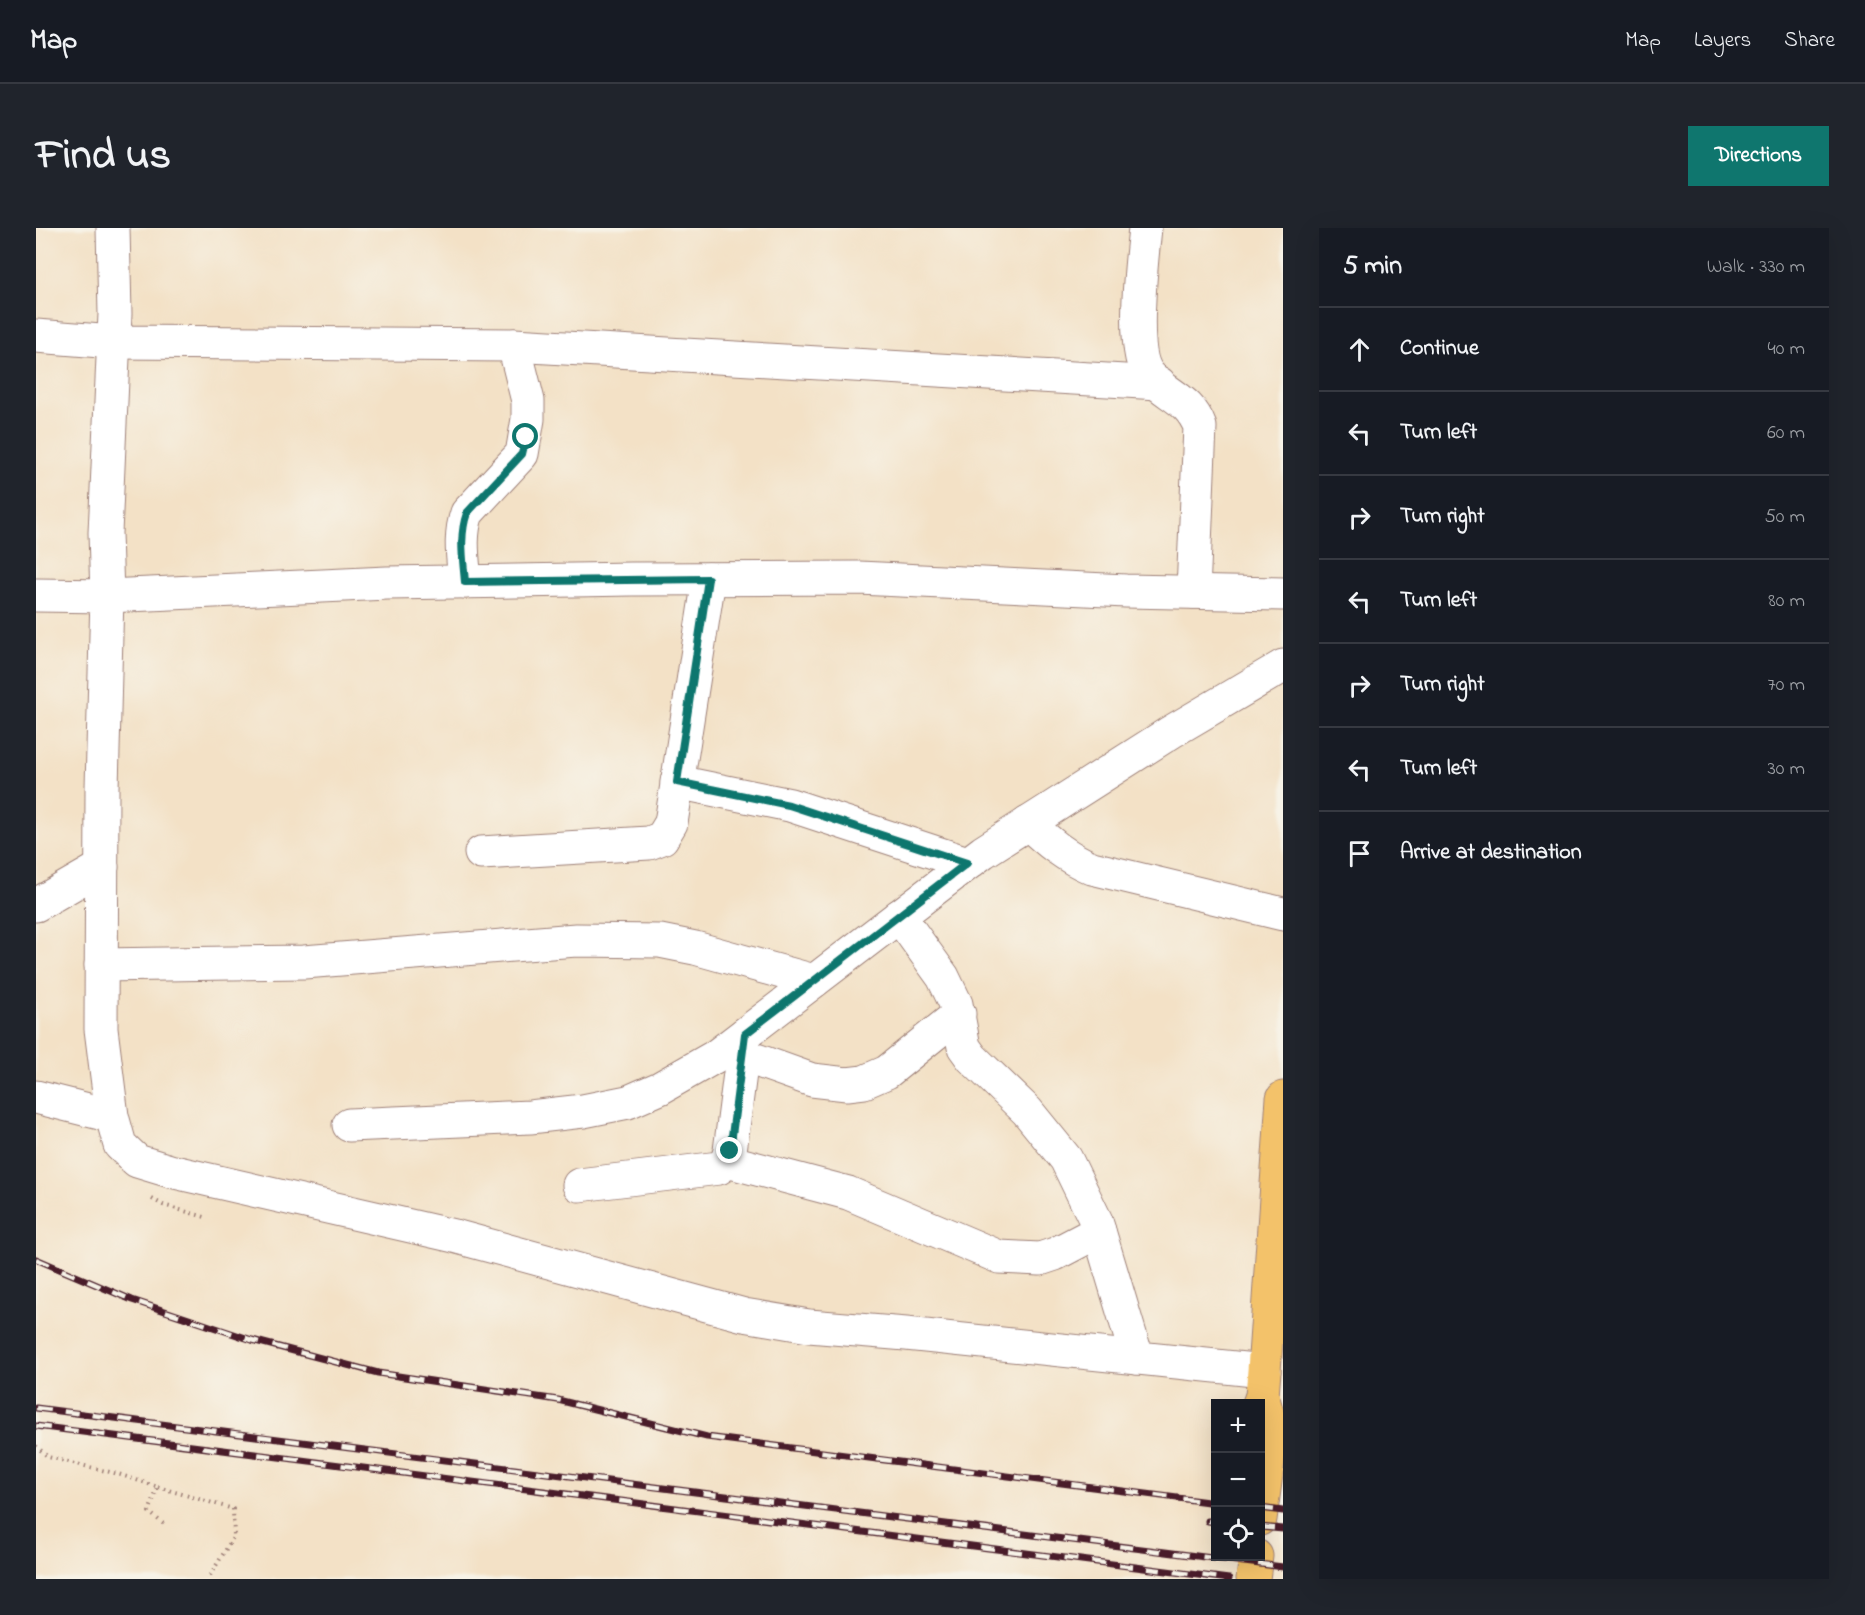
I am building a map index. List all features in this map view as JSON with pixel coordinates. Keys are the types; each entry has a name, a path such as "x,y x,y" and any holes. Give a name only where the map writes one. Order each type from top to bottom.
{"main road":[{"path":"1262,1507 1272,1430 1262,1390 1283,1107"},
{"path":"1230,1579 1232,1561"},
{"path":"1253,1579 1255,1561"}],"street":[{"path":"113,228 114,342 105,532 101,1029 112,1116 120,1145 137,1161 181,1173 454,1236 744,1315 809,1326 1137,1358 1262,1390"},
{"path":"1145,228 1139,340 1142,360 1149,375 1194,413 1200,428 1193,592"},
{"path":"36,336 114,342 514,345 1159,383"},
{"path":"465,582 461,545 467,513 522,454 526,437 528,401 514,345"},
{"path":"36,595 106,596 465,582 859,578 1114,590 1283,594"},
{"path":"481,853 649,843 662,838 671,824 708,579"},
{"path":"349,1125 530,1117 583,1111 628,1102 660,1088 716,1056 743,1044 814,981 967,863 1171,732 1283,666"},
{"path":"677,782 789,805 967,863"},
{"path":"1028,823 1072,860 1092,868 1283,914"},
{"path":"36,905 102,867"},
{"path":"899,916 943,977 956,1004 964,1047 972,1058 1027,1111 1066,1160 1096,1221 1137,1358"},
{"path":"101,965 304,962 576,940 660,941 695,948 814,981"},
{"path":"743,1044 812,1080 847,1084 864,1082 887,1072 959,1014"},
{"path":"579,1185 719,1168 727,1161 732,1139 743,1044"},
{"path":"36,1096 112,1116"},
{"path":"727,1161 848,1193 999,1257 1040,1258 1055,1254 1099,1231"}],"path":[{"path":"36,1446 48,1457 118,1474 233,1509 234,1536 208,1579"},
{"path":"158,1487 149,1512 166,1526"}],"railway":[{"path":"36,1259 132,1300 252,1340 378,1373 558,1400 707,1437 1211,1502"},
{"path":"36,1408 1283,1567"},
{"path":"36,1426 1229,1579"},
{"path":"1265,1509 1283,1511"},
{"path":"1265,1527 1283,1529"}],"route":[{"path":"526,437 522,454 467,513 461,545 465,582 708,579 677,782 789,805 967,863 745,1034 730,1151"}]}
